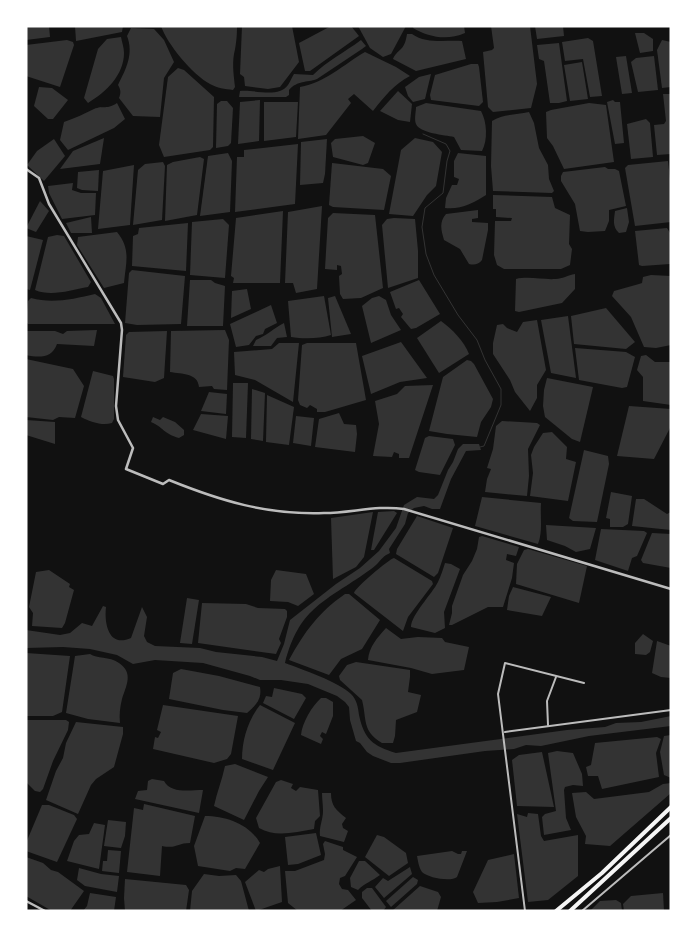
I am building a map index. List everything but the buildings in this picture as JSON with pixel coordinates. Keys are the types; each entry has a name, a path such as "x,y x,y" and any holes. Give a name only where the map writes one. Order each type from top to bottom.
{"highway":[{"path":"556,911 602,872 671,807"},
{"path":"570,911 671,818"}],"street":[{"path":"26,168 39,178 49,204 121,323 116,406 118,420 133,448 126,469 163,484 169,480 206,495 263,510 283,513 325,513 388,506 404,509 671,589"},
{"path":"525,911 498,694 505,663 584,683"},
{"path":"548,725 547,701 556,676"},
{"path":"504,732 671,710"},
{"path":"582,911 671,835"},
{"path":"26,901 45,911"}],"shaded area":[{"path":"26,26 49,26 50,37 26,40"},
{"path":"75,26 123,26 122,32 76,41"},
{"path":"161,26 237,26 233,62 235,87 233,90 213,85 196,74 175,50"},
{"path":"242,26 292,26 299,62 280,87 268,89 245,86 244,77 240,74"},
{"path":"331,26 351,26 359,36 310,71 305,71 299,43"},
{"path":"358,26 406,26 391,54 383,57 370,48"},
{"path":"414,26 464,26 465,33 451,37 438,37 419,31 413,28"},
{"path":"491,26 530,26 537,84 531,108 493,112 488,107 483,52 494,48"},
{"path":"535,26 563,26 564,36 537,39"},
{"path":"131,28 154,29 164,40 174,62 164,78 160,117 133,116 119,98 120,88 118,85 128,61 130,49 127,36"},
{"path":"635,33 644,33 653,39 653,51 640,53"},
{"path":"407,34 436,41 462,41 466,59 416,71 393,59 403,46"},
{"path":"121,37 124,53 121,69 113,82 88,103 84,98 98,49 107,39"},
{"path":"588,38 593,41 602,96 590,97 583,59 565,61 562,42"},
{"path":"67,40 73,42 74,45 60,87 26,76 26,45"},
{"path":"361,40 366,46 317,79 296,85 289,90 289,95 286,97 239,97 240,91 278,92 288,85 294,74 313,75"},
{"path":"662,40 671,42 671,87 662,88 657,50"},
{"path":"559,43 567,101 550,103 544,61 539,59 537,45"},
{"path":"365,52 410,76 394,87 373,111 354,94 348,99 351,103 326,135 298,139 300,87 318,82"},
{"path":"626,56 632,93 622,94 616,57"},
{"path":"654,56 658,90 638,92 631,62 636,58"},
{"path":"582,62 588,99 570,101 564,65"},
{"path":"471,64 478,64 479,67 483,102 479,106 431,100 430,95 435,75"},
{"path":"178,68 184,70 214,97 213,147 210,150 164,157 159,145 168,77"},
{"path":"431,74 425,99 413,102 408,96 405,87 419,77"},
{"path":"39,87 52,88 68,100 53,119 48,119 34,106"},
{"path":"398,91 412,104 410,122 398,120 380,111"},
{"path":"663,94 671,94 671,154 657,155 654,125 664,124 666,121"},
{"path":"260,100 259,141 238,144 240,102"},
{"path":"613,100 620,102 624,143 615,144 607,102"},
{"path":"221,101 227,101 233,108 231,143 228,146 216,148 217,104"},
{"path":"264,102 298,102 296,137 264,141"},
{"path":"117,103 125,119 114,128 68,150 60,140 64,122 94,109"},
{"path":"426,103 481,111 485,120 486,131 482,151 461,150 454,137 427,132 418,127 415,120 416,107"},
{"path":"589,103 606,105 614,162 564,169 547,138 546,112"},
{"path":"529,112 534,123 539,148 548,165 549,179 554,191 552,193 493,191 491,166 492,121 505,116"},
{"path":"646,119 650,123 653,157 631,159 627,124"},
{"path":"363,136 375,143 368,163 363,165 333,157 331,143 335,139"},
{"path":"104,138 100,164 60,169 73,151"},
{"path":"415,138 433,142 442,152 436,186 427,195 413,216 389,214 401,150"},
{"path":"54,139 65,156 44,181 27,165 37,151"},
{"path":"327,139 323,183 300,185 301,142"},
{"path":"298,144 295,204 235,212 237,157 244,157 244,150"},
{"path":"228,153 232,161 230,212 200,216 208,156"},
{"path":"458,153 486,156 486,195 467,205 445,208 446,198 452,185 457,185 459,179 454,177 454,161"},
{"path":"200,157 204,159 197,215 165,221 167,165 173,162"},
{"path":"668,161 671,188 671,222 635,226 625,168 628,165"},
{"path":"163,162 165,166 162,220 133,225 138,170 145,164"},
{"path":"332,163 383,169 391,176 384,210 333,207 329,205"},
{"path":"134,165 130,225 98,229 103,171"},
{"path":"605,167 619,171 626,206 609,210 609,221 605,231 580,231 575,204 561,181 561,176 563,172"},
{"path":"99,170 98,191 77,188 78,172"},
{"path":"73,183 72,190 81,193 96,193 95,215 62,219 49,193 48,186"},
{"path":"493,195 552,197 555,208 570,215 569,244 572,249 570,265 561,269 504,269 497,265 494,255 495,221 511,221 512,218 496,217 496,209 493,209"},
{"path":"40,201 49,211 36,232 26,228"},
{"path":"322,206 317,289 296,293 293,283 285,283 288,212"},
{"path":"627,208 629,222 626,232 619,233 614,225 615,211"},
{"path":"478,210 478,218 472,219 472,222 488,223 488,230 482,260 477,264 469,264 460,249 444,240 441,229 442,223 446,214"},
{"path":"283,211 280,283 233,283 234,278 231,276 236,218"},
{"path":"333,213 375,215 383,288 361,298 343,299 340,294 339,276 342,274 341,266 337,265 337,270 325,269 328,218"},
{"path":"91,217 92,233 71,233 66,223"},
{"path":"223,219 229,225 225,278 190,275 192,222"},
{"path":"387,219 415,219 418,278 388,288 382,225"},
{"path":"188,223 186,271 132,266 133,236 138,234 139,228"},
{"path":"667,228 670,233 670,264 639,265 635,231"},
{"path":"117,232 126,250 124,283 104,288 77,245 78,237"},
{"path":"26,236 43,240 30,290 26,289"},
{"path":"64,236 91,282 88,287 54,293 35,290 48,237"},
{"path":"132,270 185,276 181,324 137,325 125,323 129,273"},
{"path":"575,274 575,289 562,303 519,312 515,311 516,279 558,279"},
{"path":"651,275 671,276 671,345 656,348 644,347 631,317 612,296 614,291 642,283 643,277"},
{"path":"190,280 211,280 225,286 223,326 187,326"},
{"path":"419,280 440,314 411,329 401,317 403,314 399,308 396,309 390,292"},
{"path":"247,289 251,309 231,318 232,291"},
{"path":"95,294 101,298 115,324 28,324 26,322 28,301 31,298 55,301"},
{"path":"324,296 331,335 311,338 291,337 288,301"},
{"path":"335,296 351,334 332,337 328,298"},
{"path":"379,296 386,300 391,315 401,330 371,343 362,306 372,298"},
{"path":"271,305 277,323 265,329 263,334 256,336 249,345 236,347 230,324"},
{"path":"606,308 635,342 626,349 574,344 571,316"},
{"path":"568,316 576,378 551,373 541,320"},
{"path":"537,320 546,370 537,385 537,398 530,411 515,392 510,380 493,354 493,343 497,325 503,324 517,332 523,322"},
{"path":"441,321 464,344 469,354 439,373 417,338"},
{"path":"284,323 287,337 277,338 271,346 253,346 256,340"},
{"path":"97,330 94,346 57,344 52,352 45,356 26,355 26,331 55,331 63,334 67,331"},
{"path":"225,330 229,340 227,390 214,389 212,386 199,387 198,382 193,377 170,372 171,331"},
{"path":"167,331 164,378 155,382 123,377 126,335 129,332"},
{"path":"401,342 427,378 400,382 371,394 362,356"},
{"path":"279,343 299,343 293,402 255,380 235,375 234,352 272,349"},
{"path":"307,343 356,343 366,400 325,412 317,412 317,409 310,405 307,408 300,405 298,400 302,345"},
{"path":"575,348 626,352 635,357 627,387 622,388 579,380"},
{"path":"646,355 655,362 671,362 671,405 643,401 643,377 637,370 641,356"},
{"path":"26,359 73,369 84,386 75,418 59,417 53,420 26,417"},
{"path":"467,360 474,364 493,399 491,407 481,422 477,437 429,431 443,377"},
{"path":"93,371 113,376 114,419 112,423 96,423 81,417"},
{"path":"547,378 593,387 580,442 572,439 545,417 543,406"},
{"path":"233,383 248,383 246,438 232,437"},
{"path":"433,385 409,458 399,458 399,454 394,452 392,457 373,456 379,424 375,401 397,394 405,386"},
{"path":"252,389 265,393 263,441 251,439"},
{"path":"209,392 227,394 226,414 201,411"},
{"path":"267,395 294,407 289,445 266,442"},
{"path":"629,406 671,409 671,426 654,459 617,456"},
{"path":"339,413 344,424 356,425 355,452 315,447 319,419"},
{"path":"201,414 228,416 226,439 193,430"},
{"path":"296,416 314,418 311,446 293,443"},
{"path":"153,417 160,420 163,417 175,422 184,430 184,435 179,438 170,435 151,422"},
{"path":"26,420 55,422 55,444 26,435"},
{"path":"502,421 537,423 540,425 528,449 529,476 527,496 485,492 491,469 487,468 493,449 496,426"},
{"path":"552,432 567,447 566,459 576,462 568,501 530,496 533,473 531,455 543,433"},
{"path":"429,436 453,439 455,445 440,475 415,470 425,438"},
{"path":"463,444 479,444 481,450 466,451 451,479 440,509 424,506 414,508 408,513 405,524 389,549 390,553 372,568 324,601 305,619 297,630 285,663 329,680 345,689 356,701 361,723 367,736 381,747 396,753 567,730 605,727 616,723 641,722 671,716 671,726 589,736 541,746 526,745 514,749 391,763 373,756 356,741 350,720 349,707 345,702 337,696 308,684 281,680 260,680 203,663 155,660 133,664 117,655 90,649 63,647 26,648 26,630 60,635 70,633 82,623 92,626 103,606 106,607 107,627 113,637 118,640 131,638 142,607 147,617 144,636 147,642 155,646 200,648 277,661 284,644 290,620 360,568 379,551 396,528 404,505 417,497 434,499 438,495 458,449"},
{"path":"584,450 608,456 609,464 597,522 573,521 569,518"},
{"path":"611,492 632,496 628,524 623,527 610,527 610,519 606,518"},
{"path":"482,497 541,503 541,529 538,544 475,526"},
{"path":"636,499 644,499 667,514 671,512 671,530 632,526"},
{"path":"394,511 397,513 374,550 371,550 378,512"},
{"path":"373,512 364,557 356,567 333,579 331,518"},
{"path":"417,516 453,528 438,573 434,577 396,554 397,549"},
{"path":"546,525 596,528 590,549 576,552 547,540"},
{"path":"601,529 644,531 647,533 637,556 632,558 628,571 595,560"},
{"path":"652,533 671,534 671,568 643,563 641,560"},
{"path":"482,536 519,547 516,556 507,554 506,560 514,563 512,578 503,607 488,607 449,625 452,606 463,575 472,561 479,537"},
{"path":"528,549 587,566 579,603 516,584 517,564 524,550"},
{"path":"394,558 432,581 433,584 408,617 403,631 354,593 372,574"},
{"path":"445,563 460,569 444,612 445,628 435,633 411,627 414,617 438,582"},
{"path":"49,570 70,584 69,587 74,590 62,628 32,626 33,613 29,607 36,572"},
{"path":"276,570 306,574 314,594 298,606 288,602 270,601 271,580"},
{"path":"513,587 551,597 542,616 507,610 509,596"},
{"path":"345,594 349,594 380,620 362,649 341,659 329,675 289,660 313,623"},
{"path":"187,598 199,600 192,644 180,643"},
{"path":"202,603 246,604 258,608 285,609 287,617 279,639 281,643 276,654 198,643"},
{"path":"386,628 401,639 418,637 442,638 445,642 469,647 464,670 432,674 368,660 372,647"},
{"path":"643,634 653,641 650,652 646,655 635,654 635,643"},
{"path":"657,641 671,646 671,678 661,677 652,673"},
{"path":"26,653 70,656 62,712 53,716 26,716"},
{"path":"90,654 119,663 124,667 128,675 121,705 120,723 88,719 66,713 75,656"},
{"path":"356,662 410,670 408,692 421,695 417,712 396,720 393,743 382,743 371,734 366,724 362,700 340,680 339,676 347,665"},
{"path":"181,669 219,676 260,687 259,698 247,713 169,699 173,673"},
{"path":"274,688 302,694 306,698 294,719 263,703 266,696 272,697"},
{"path":"321,698 326,698 333,702 333,716 326,734 322,732 320,736 323,739 321,744 301,735 308,715"},
{"path":"163,705 238,716 231,754 227,759 214,763 153,749 155,737 158,738 161,732 157,730"},
{"path":"260,705 295,723 273,770 242,759 246,730"},
{"path":"26,720 66,720 69,722 68,730 40,792 35,791 26,782"},
{"path":"76,722 123,727 123,734 114,767 96,779 91,785 78,814 46,800 56,771 63,758 66,743"},
{"path":"671,735 671,778 664,775 660,752 664,736"},
{"path":"657,737 661,739 656,753 659,777 602,789 598,776 588,776 586,767 591,765 595,743"},
{"path":"557,751 573,753 582,774 583,786 573,785 565,787 564,790 566,818 571,830 544,835 542,817 545,814 556,811 548,753"},
{"path":"542,752 554,807 517,806 512,760 519,755"},
{"path":"235,764 268,777 244,820 214,806 225,766"},
{"path":"152,779 164,781 176,790 203,790 199,813 135,799 138,791 147,790 148,781"},
{"path":"281,780 293,784 291,788 296,791 300,787 318,790 320,816 315,821 314,829 279,834 259,828 256,818 276,782"},
{"path":"671,783 671,793 610,846 585,844 586,836 576,817 572,793 586,792 594,799 649,792 663,784"},
{"path":"322,793 331,793 335,807 346,818 342,824 343,828 348,831 344,842 320,836 323,811"},
{"path":"144,804 195,816 190,843 171,847 162,846 160,876 127,872 134,808 143,810"},
{"path":"42,805 49,805 74,815 77,819 57,862 26,851 26,843"},
{"path":"528,813 538,814 541,836 544,841 578,835 578,876 548,900 528,902 517,814 527,817"},
{"path":"205,816 213,816 236,822 255,836 260,843 245,869 236,868 230,871 198,866 194,846"},
{"path":"108,820 126,822 125,836 121,848 104,846"},
{"path":"94,823 105,825 99,869 67,861 74,841 79,835 89,834"},
{"path":"316,833 321,855 298,864 288,865 285,837"},
{"path":"377,835 384,837 406,853 408,863 389,876 365,857"},
{"path":"325,841 343,847 343,850 357,857 345,876 340,878 339,884 342,889 348,890 356,900 340,911 298,911 288,903 285,871 295,871 324,860 323,844"},
{"path":"108,850 121,851 119,873 102,871 103,861 107,861"},
{"path":"452,851 461,854 462,851 467,851 457,877 439,879 422,872 417,856"},
{"path":"514,854 519,898 478,903 473,892 488,860"},
{"path":"26,857 43,863 84,891 70,911 52,911 26,896"},
{"path":"359,861 365,861 380,875 358,890 351,887 350,878"},
{"path":"280,866 282,902 256,911 245,882 259,870 264,872"},
{"path":"410,867 412,874 384,898 375,887 383,878 388,881"},
{"path":"79,868 101,874 119,876 117,892 85,886 77,880"},
{"path":"204,874 219,876 236,875 241,881 249,911 190,911 192,891"},
{"path":"413,877 418,880 417,884 391,907 386,901"},
{"path":"125,879 186,885 189,890 186,911 125,911"},
{"path":"420,886 438,892 441,897 437,911 392,911"},
{"path":"367,888 372,888 386,907 383,911 372,911 362,898 362,892"},
{"path":"90,893 116,897 114,911 83,911 87,906"},
{"path":"663,893 664,911 624,911 623,904 631,896"},
{"path":"616,900 621,903 622,911 590,911 600,901"}],"waterway":[{"path":"423,134 446,144 450,151 443,193 425,208 422,227 426,254 434,275 458,315 477,340 485,360 501,389 501,405 484,446 480,447"}]}
